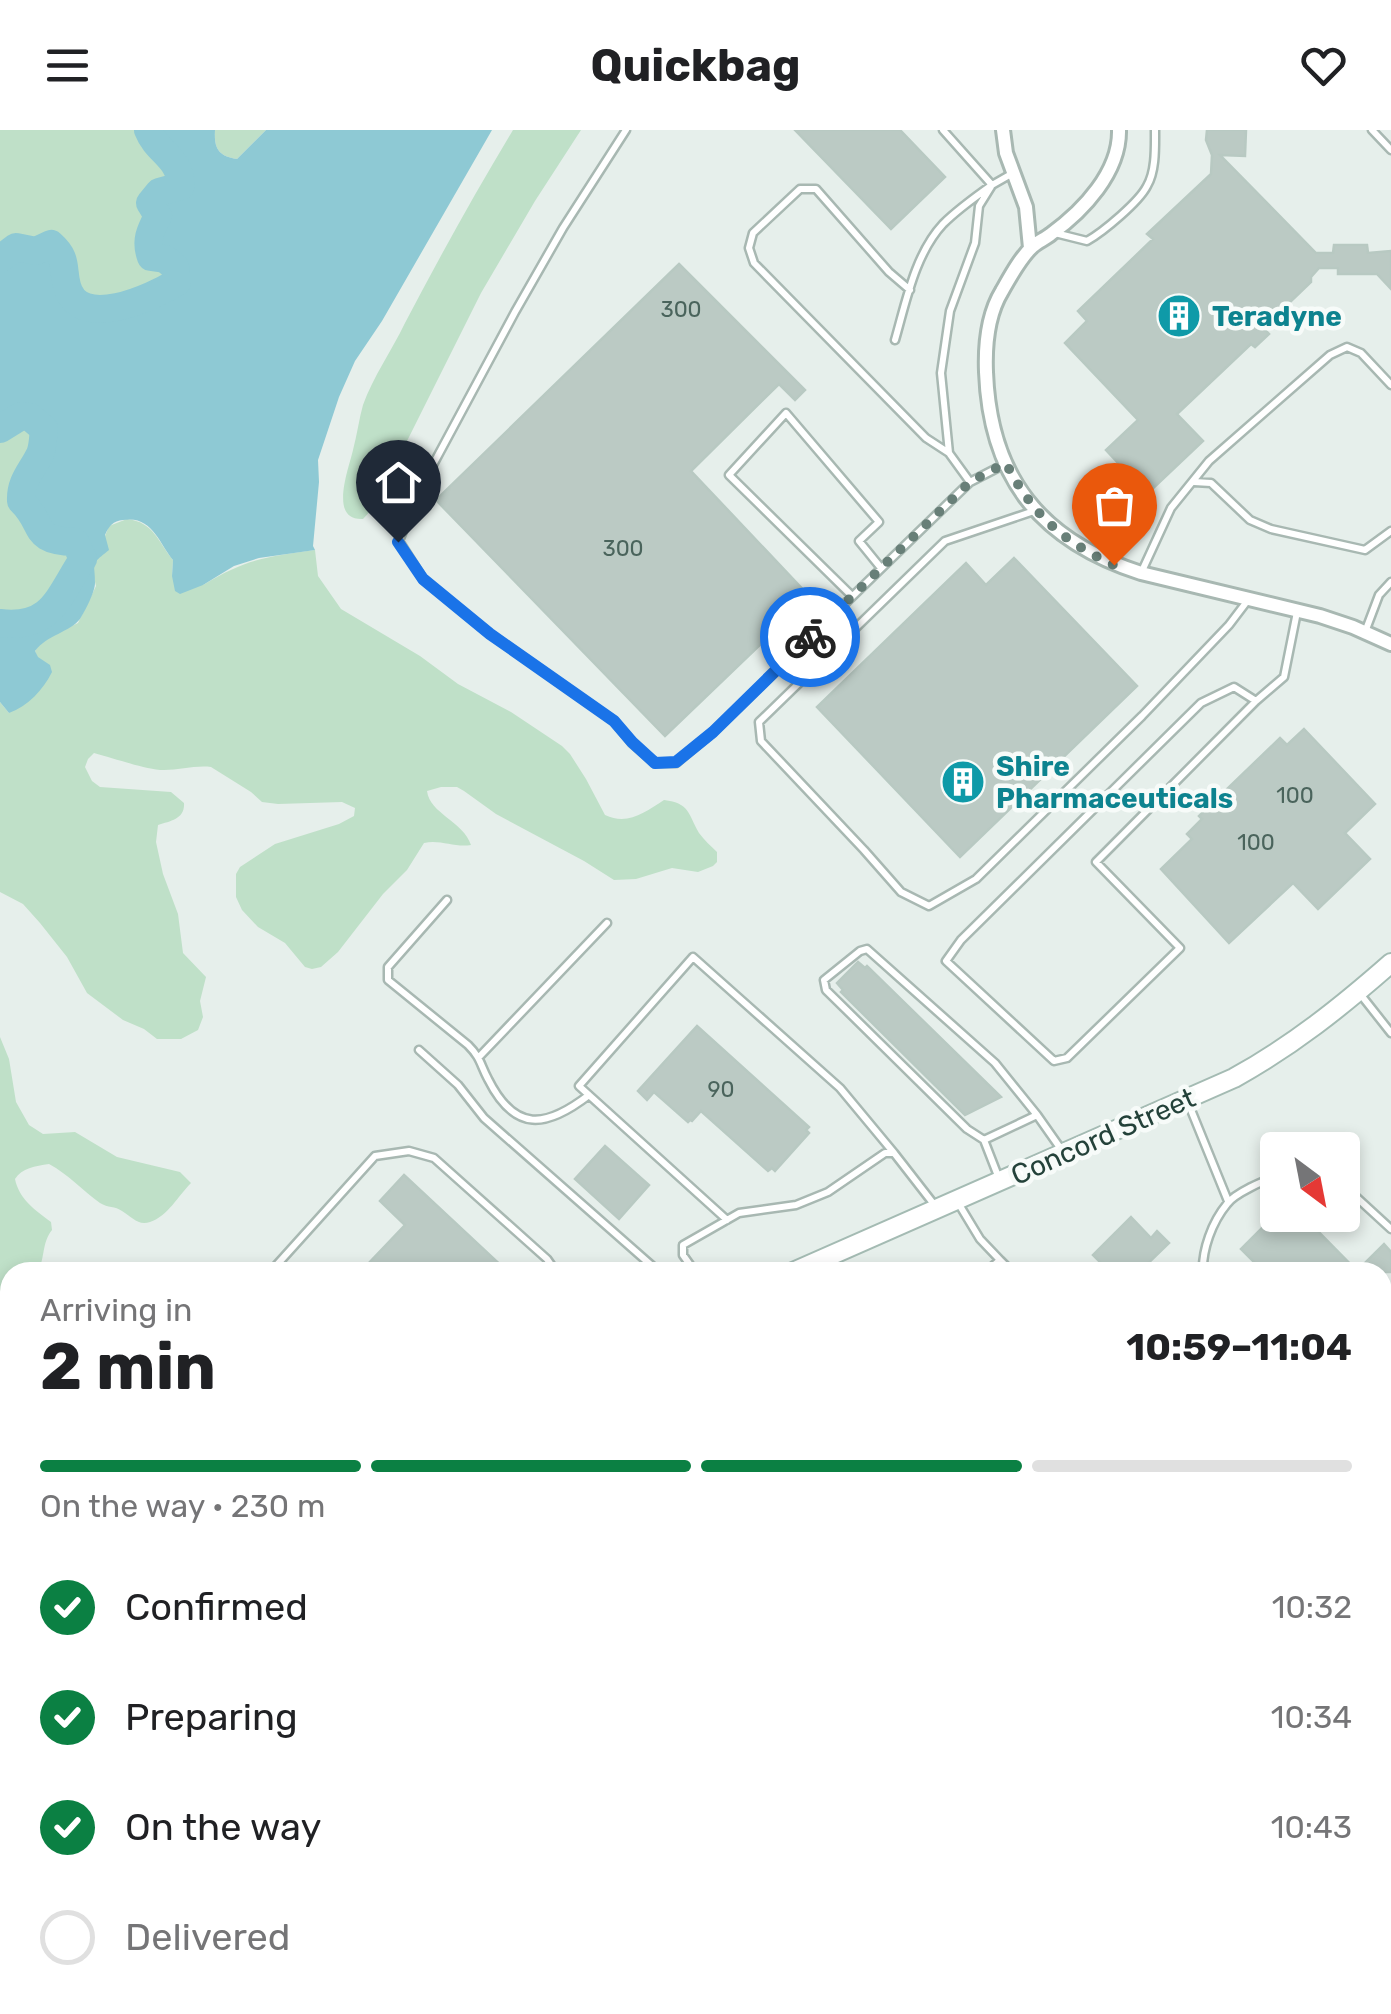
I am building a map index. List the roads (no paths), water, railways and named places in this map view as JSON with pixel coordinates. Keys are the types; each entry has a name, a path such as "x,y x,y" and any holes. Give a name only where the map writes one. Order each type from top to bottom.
{"street":[{"path":"1003,130 1006,153 1026,206 1030,248"},
{"path":"1119,130 1110,173 1054,232 1030,248 999,296 990,324 986,363 989,416 1006,463 1036,510 1065,538 1094,556 1141,573 1297,611 1391,644"},
{"name":"Concord Street","path":"816,1262 1234,1078 1288,1046 1391,964"}],"lane":[{"path":"626,130 563,228 420,489 398,542 423,579 490,634 614,721 655,763 676,762 970,482 1006,463"},
{"path":"943,130 992,185"},
{"path":"1054,232 1087,241 1105,231 1147,187 1156,130"},
{"path":"1372,130 1391,150"},
{"path":"896,340 927,245 942,225 992,185 1014,174"},
{"path":"949,453 941,374 950,310 974,244 978,206 992,185"},
{"path":"910,290 889,272 816,189 800,189 753,234 749,248 754,263 926,438 949,453 970,482"},
{"path":"1141,573 1171,508 1209,461 1330,354 1348,347 1361,353 1391,385"},
{"path":"852,596 729,475 786,413 879,522 859,541 881,568"},
{"path":"1192,482 1211,483 1250,520 1270,529 1365,550 1391,531"},
{"path":"1036,510 945,541 759,722 761,741 901,892 929,906 976,879 1142,716 1230,625 1248,600"},
{"path":"1365,632 1380,596 1391,582"},
{"path":"1256,701 1234,688 1201,703 961,940 946,961 1054,1061 1067,1058 1180,948 1096,862 1284,677 1297,611"},
{"path":"447,900 388,968 388,980 480,1057 486,1076 506,1106 519,1116 533,1121 561,1115 589,1095"},
{"path":"480,1057 606,923"},
{"path":"1000,1181 984,1140 967,1129 826,990 824,980 860,950 868,949 995,1063 1064,1153"},
{"path":"726,1220 580,1086 693,957 840,1088 937,1208"},
{"path":"1358,992 1391,1033"},
{"path":"419,1050 458,1085 484,1118 649,1262"},
{"path":"1186,1099 1228,1201"},
{"path":"984,1140 1038,1115"},
{"path":"279,1262 375,1156 409,1150 434,1158 549,1262"},
{"path":"687,1262 682,1255 684,1246 726,1220 740,1213 796,1204 828,1192 885,1153 894,1153"},
{"path":"1202,1262 1202,1252 1228,1201 1260,1183"},
{"path":"956,1200 970,1225 1000,1260 998,1262"},
{"path":"1360,1201 1391,1229"}],"water":[{"path":"148,130 215,130 218,150 237,159 266,130 492,130 355,361 339,397 318,460 315,550 259,558 234,566 180,594 175,591 173,560 154,532 133,520 114,523 105,535 109,550 94,564 95,587 80,619 35,651 52,672 29,702 9,713 0,702 0,623 17,624 42,615 59,598 83,559 75,542 45,535 21,501 24,482 41,451 44,429 30,417 21,416 0,429 0,259 16,247 36,251 51,244 62,259 74,300 85,307 100,309 135,303 177,283 175,267 165,259 151,257 148,241 158,216 150,203 159,192 181,186 180,176"}],"waterway":[{"path":"0,259 16,247 36,251 51,244 62,259 74,300 101,309 135,302 177,282 175,267 165,259 151,257 148,241 158,216 150,203 159,192 181,186 180,176 148,130"},
{"path":"0,429 21,416 30,417 44,429 41,451 24,482 21,501 45,535 75,542 83,559 52,608 43,615 17,624 0,623"}],"place":[{"name":"Teradyne","path":"1179,316"},
{"name":"Shire Pharmaceuticals","path":"963,782"}]}
